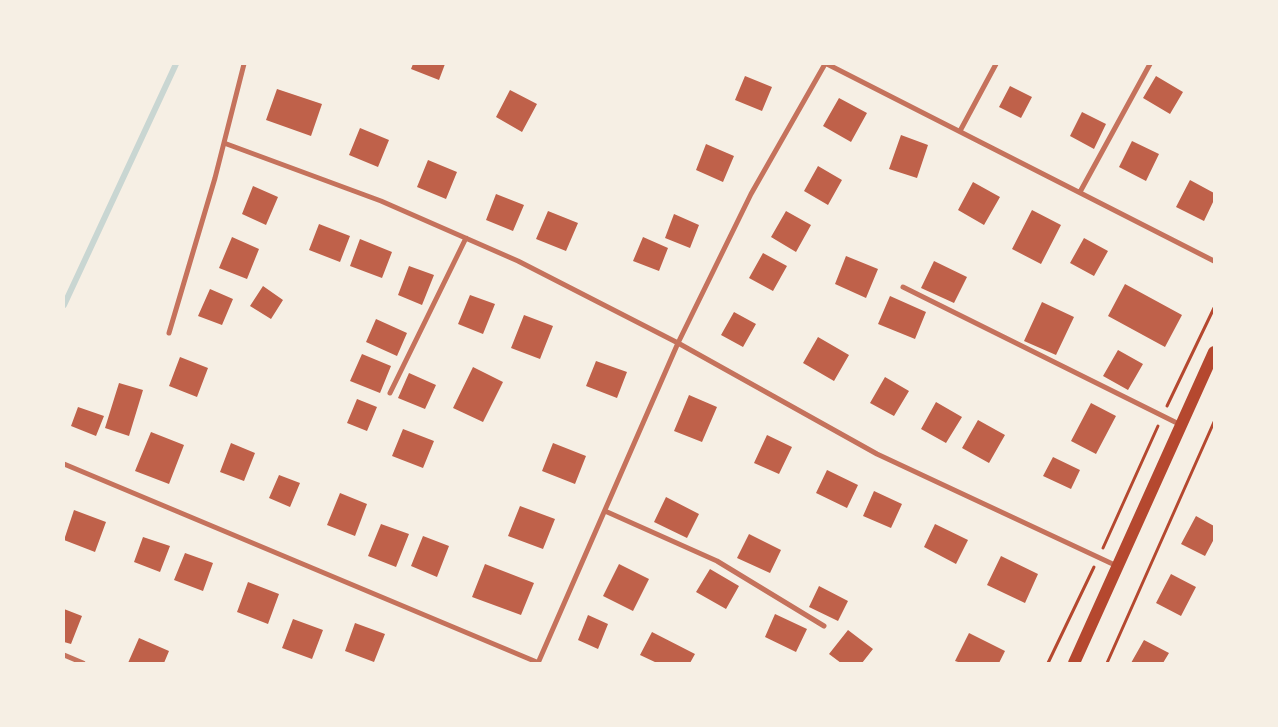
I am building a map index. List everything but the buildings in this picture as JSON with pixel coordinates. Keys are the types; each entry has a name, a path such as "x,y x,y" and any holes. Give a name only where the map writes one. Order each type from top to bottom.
{"main road":[{"path":"1074,663 1214,352"}],"street":[{"path":"169,333 216,178 244,64"},
{"path":"64,464 539,663 678,343 751,194 826,64 1214,261"},
{"path":"960,131 996,64"},
{"path":"1080,192 1150,64"},
{"path":"224,144 381,201 518,261 678,343 877,454 1117,566"},
{"path":"390,392 466,238"},
{"path":"904,288 1181,425"},
{"path":"604,511 717,562 824,626"},
{"path":"64,655 83,663"}],"path":[{"path":"1048,663 1214,308"},
{"path":"1107,663 1214,422"}],"waterway":[{"path":"64,305 176,64"}]}
